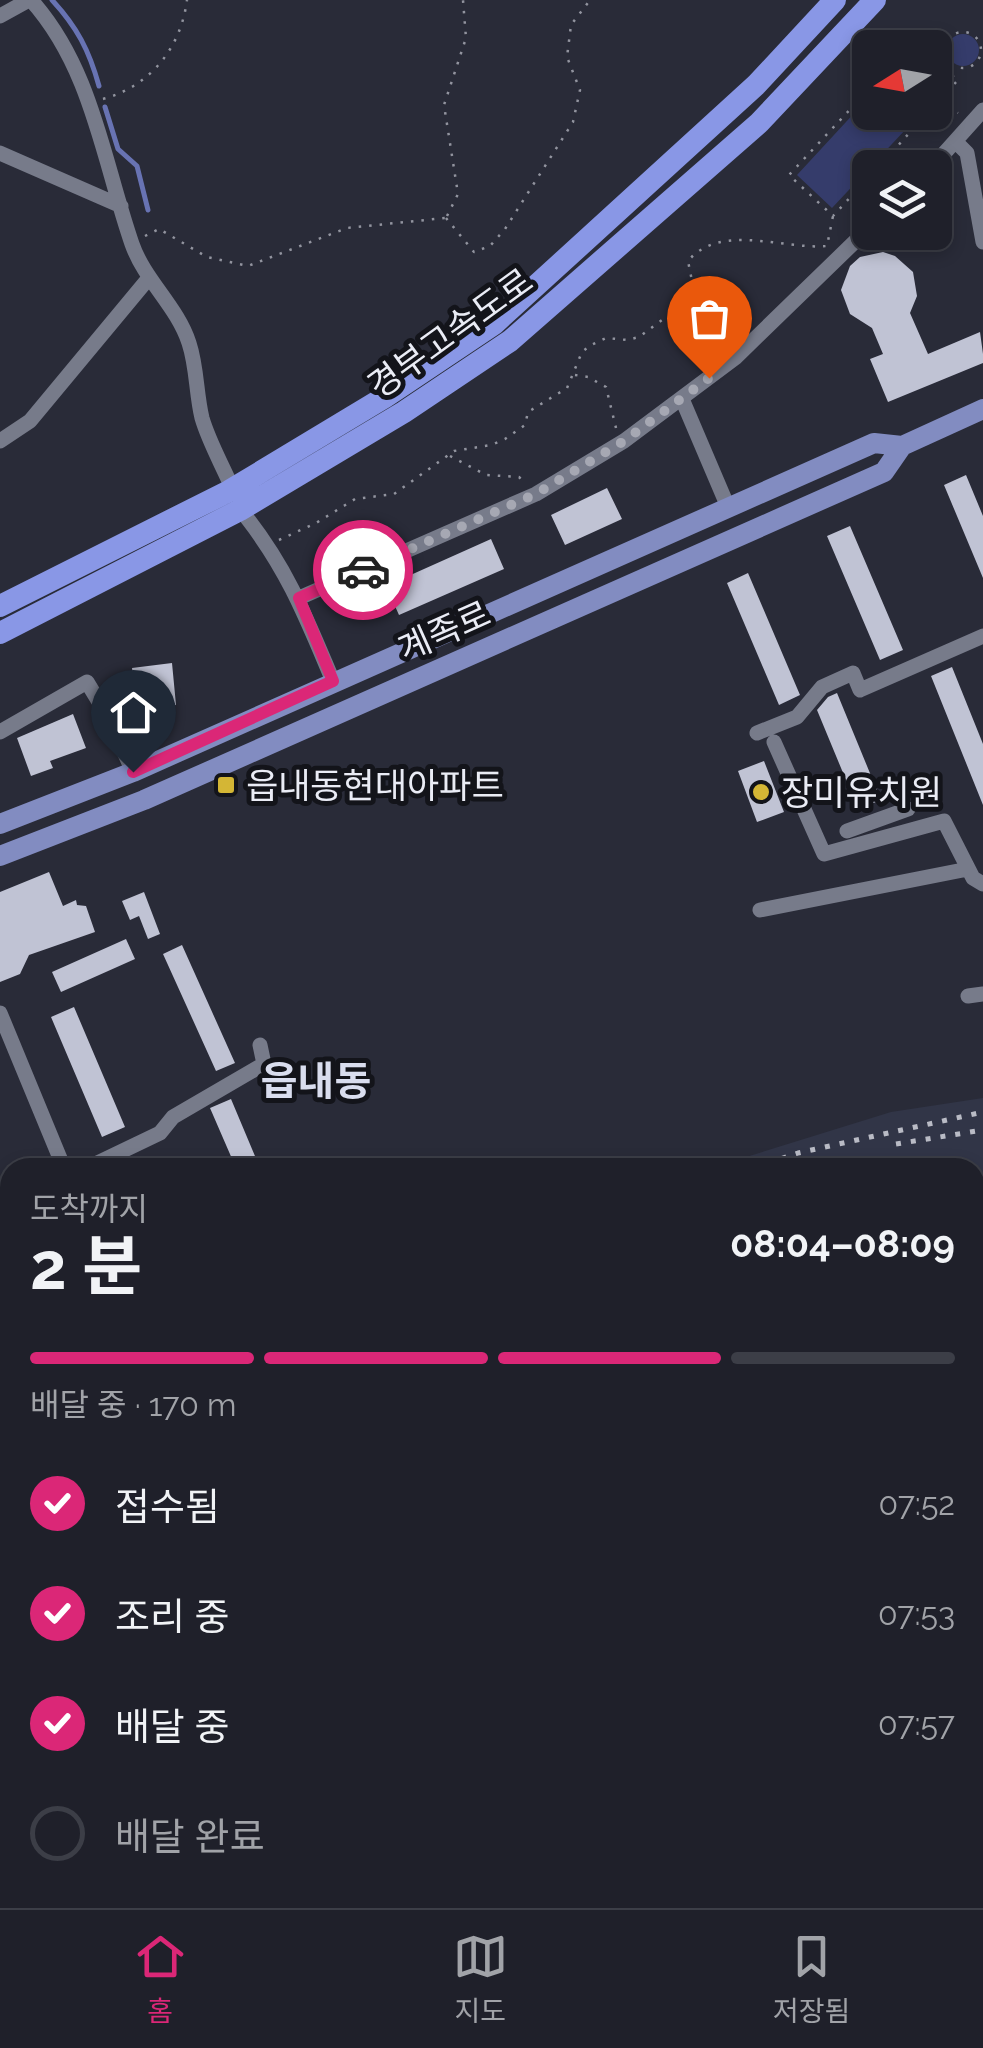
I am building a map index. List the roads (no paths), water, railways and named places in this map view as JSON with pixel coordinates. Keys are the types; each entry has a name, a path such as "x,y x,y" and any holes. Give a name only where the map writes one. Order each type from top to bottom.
{"highway":[{"name":"경부고속도로","path":"0,606 229,491 386,396 494,324 756,84 835,0"},
{"name":"경부고속도로","path":"0,633 240,510 404,412 510,341 759,123 875,0"}],"main road":[{"name":"계족로","path":"0,824 133,772 874,443 902,446 983,410"},
{"name":"계족로","path":"0,856 144,800 884,472 902,446"}],"street":[{"path":"0,16 30,0 54,25 68,50 90,102 131,242 148,279 190,344 202,419 228,481"},
{"path":"949,150 983,110"},
{"path":"956,143 967,152 983,242"},
{"path":"0,153 120,206"},
{"path":"299,598 536,494 624,441 736,358 852,245"},
{"path":"0,441 30,421 148,279"},
{"path":"682,399 728,507"},
{"path":"247,518 270,547 299,598 333,681"},
{"path":"757,733 798,717 822,687 853,673 860,690 983,636"},
{"path":"0,732 88,682 133,772"},
{"path":"774,742 824,854 944,821 973,878 983,884"},
{"path":"847,831 908,810"},
{"path":"760,910 968,869"},
{"path":"0,1013 60,1158"},
{"path":"109,1158 160,1134 173,1117 264,1064 260,1044"}],"waterway":[{"path":"52,0 81,40 99,86"},
{"path":"105,107 118,149 137,166 148,210"}],"railway":[{"path":"783,1158 983,1112"},
{"path":"896,1144 983,1130"}],"place":[{"name":"읍내동현대아파트","path":"226,785"},
{"name":"장미유치원","path":"761,792"}],"district":[{"name":"읍내동","path":"316,1080"}]}
